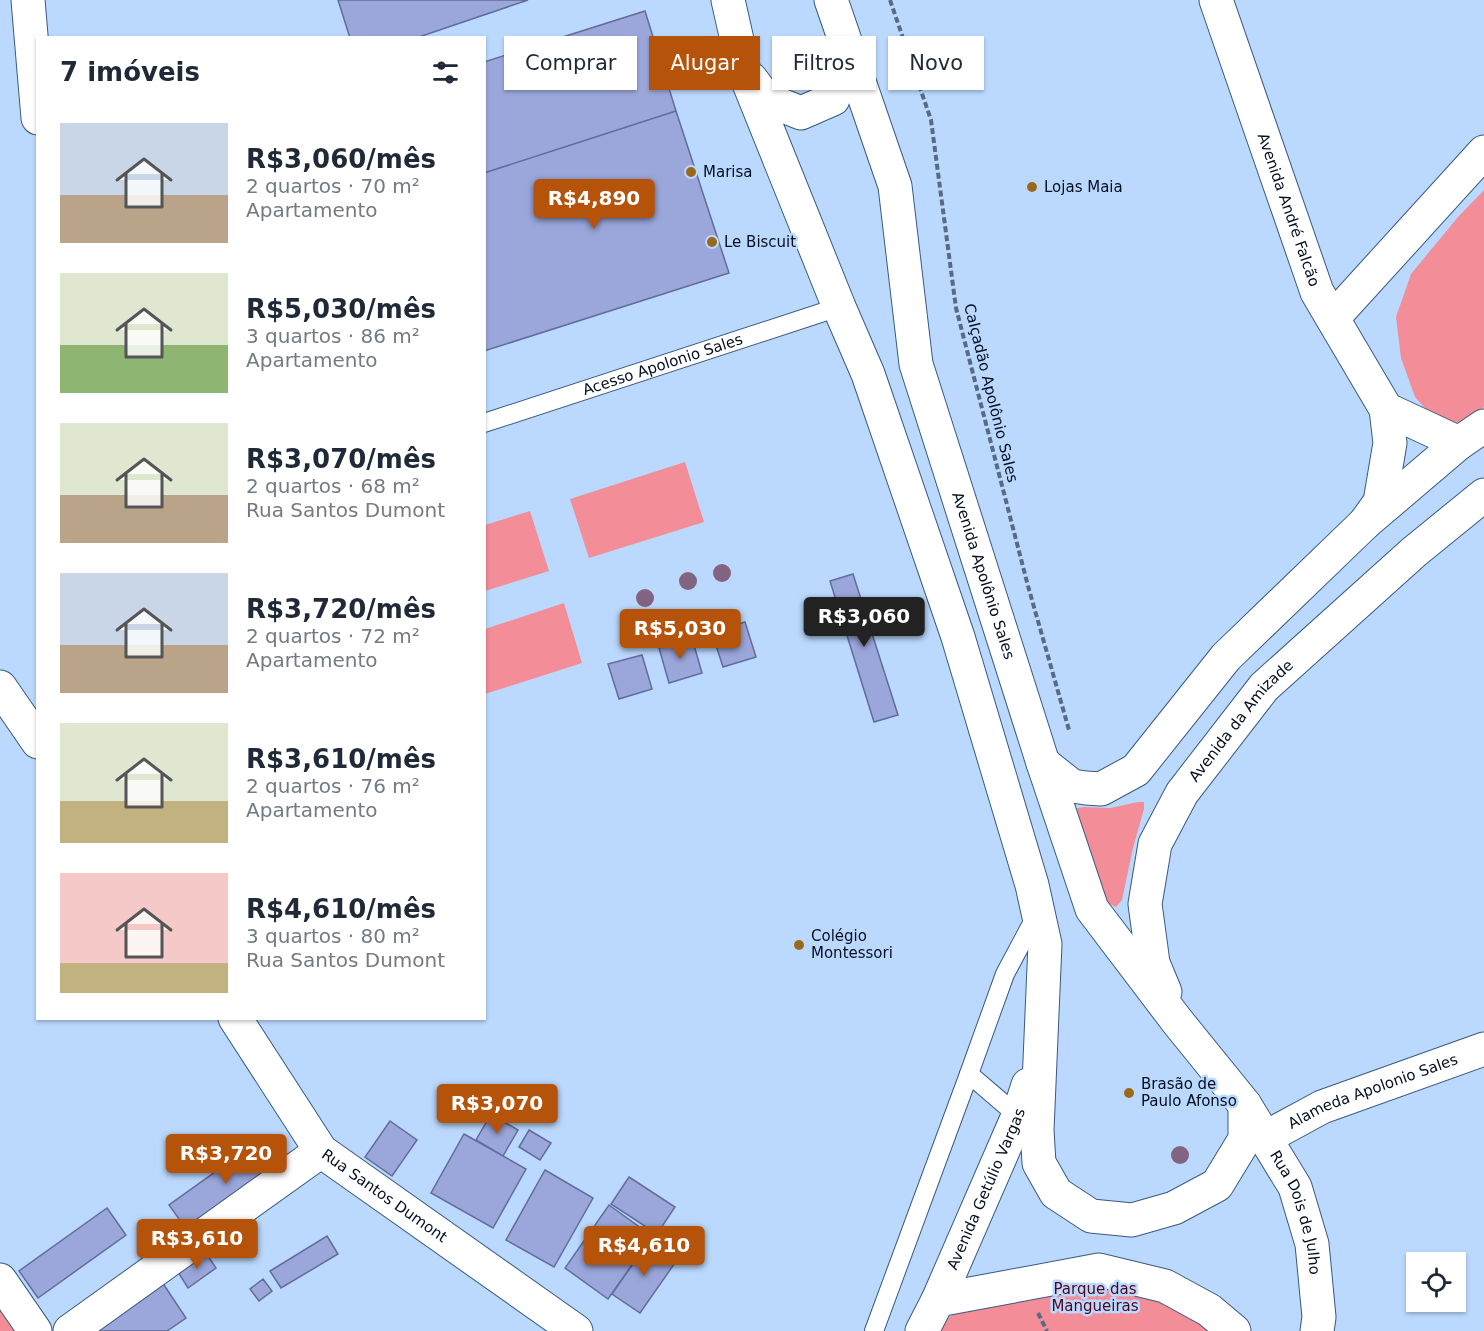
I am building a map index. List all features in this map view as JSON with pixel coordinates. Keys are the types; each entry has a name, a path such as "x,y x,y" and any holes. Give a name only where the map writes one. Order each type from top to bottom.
{"street":[{"path":"28,0 36,94"},
{"path":"728,0 736,36"},
{"name":"Avenida André Falcão","path":"1216,0 1317,292 1386,409 1390,443 1380,502 1365,523"},
{"path":"759,90 766,99 801,113 833,99 843,65 836,13"},
{"name":"Avenida Apolônio Sales","path":"836,13 895,186 916,364 1092,909 1245,1106"},
{"path":"752,90 839,308 868,374 958,637 1032,885 1045,944 1042,1044 1036,1130 1039,1163 1056,1193 1091,1216 1132,1220 1174,1208 1216,1185 1245,1139 1245,1106"},
{"path":"1333,318 1484,152"},
{"path":"1386,409 1471,435"},
{"path":"1043,763 1072,786 1086,788 1101,789 1136,770 1226,657 1365,523 1471,435"},
{"name":"Avenida da Amizade","path":"1177,1021 1153,963 1145,904 1155,844 1182,793 1264,687 1414,552 1484,495"},
{"path":"1226,657 1264,687"},
{"path":"0,687 36,739"},
{"name":"Rua Santos Dumont","path":"236,1020 321,1151 576,1331"},
{"name":"Avenida Getúlio Vargas","path":"922,1331 938,1300 1018,1116 1042,1044"},
{"name":"Alameda Apolonio Sales","path":"1265,1138 1322,1107 1484,1049"},
{"name":"Rua Dois de Julho","path":"1245,1106 1295,1187 1312,1244 1319,1317 1317,1331"},
{"path":"70,1331 321,1151"},
{"path":"938,1300 1099,1270 1165,1286 1209,1310 1234,1331"},
{"path":"0,1280 35,1331"}],"lane":[{"name":"Acesso Apolonio Sales","path":"486,422 839,308"},
{"path":"874,1331 1005,974 1038,913"},
{"path":"969,1074 1018,1116"}],"path":[{"name":"Calçadão Apolônio Sales","path":"890,0 931,120 956,308 1028,586 1070,732"}],"green space":[{"path":"1484,190 1484,407 1463,421 1441,426 1415,397 1401,358 1396,317 1411,274 1458,217"},
{"path":"685,462 704,522 589,558 570,499"},
{"path":"530,511 549,571 486,591 486,525"},
{"path":"564,603 582,663 486,694 486,629"},
{"path":"1144,802 1144,809 1122,900 1116,907 1108,903 1104,897 1077,808 1110,808"},
{"name":"Parque das Mangueiras","path":"1097,1263 1212,1297 1250,1331 933,1331 965,1306"},
{"path":"0,1288 27,1331 0,1331"}],"building":[{"path":"338,0 528,0 422,36 349,36"},
{"path":"645,11 653,36 649,36 649,90 669,90 676,111 486,172 486,61 504,56 504,90 637,90 637,36 566,36"},
{"path":"676,111 729,273 486,350 486,172"},
{"path":"853,574 898,715 874,722 830,581"},
{"path":"745,622 756,657 723,667 712,633"},
{"path":"692,638 702,673 669,683 659,648"},
{"path":"642,655 652,689 619,699 608,664"},
{"path":"491,1114 518,1130 503,1156 476,1140"},
{"path":"390,1121 417,1140 392,1176 365,1157"},
{"path":"529,1130 551,1143 540,1160 519,1147"},
{"path":"464,1134 526,1169 493,1228 431,1193"},
{"path":"264,1137 284,1164 189,1233 169,1205"},
{"path":"545,1170 593,1198 554,1267 506,1240"},
{"path":"629,1177 675,1207 657,1234 611,1204"},
{"path":"609,1205 652,1236 608,1299 565,1268"},
{"path":"107,1208 126,1235 38,1298 19,1271"},
{"path":"327,1236 338,1254 281,1288 270,1271"},
{"path":"649,1241 677,1260 640,1313 612,1294"},
{"path":"206,1253 216,1268 188,1288 178,1272"},
{"path":"160,1279 186,1318 167,1331 83,1331"},
{"path":"263,1279 272,1291 259,1301 250,1289"}],"place":[{"name":"Marisa","path":"691,172"},
{"name":"Lojas Maia","path":"1032,187"},
{"name":"Le Biscuit","path":"712,242"},
{"name":"Colégio Montessori","path":"799,945"},
{"name":"Brasão de Paulo Afonso","path":"1129,1093"}]}
